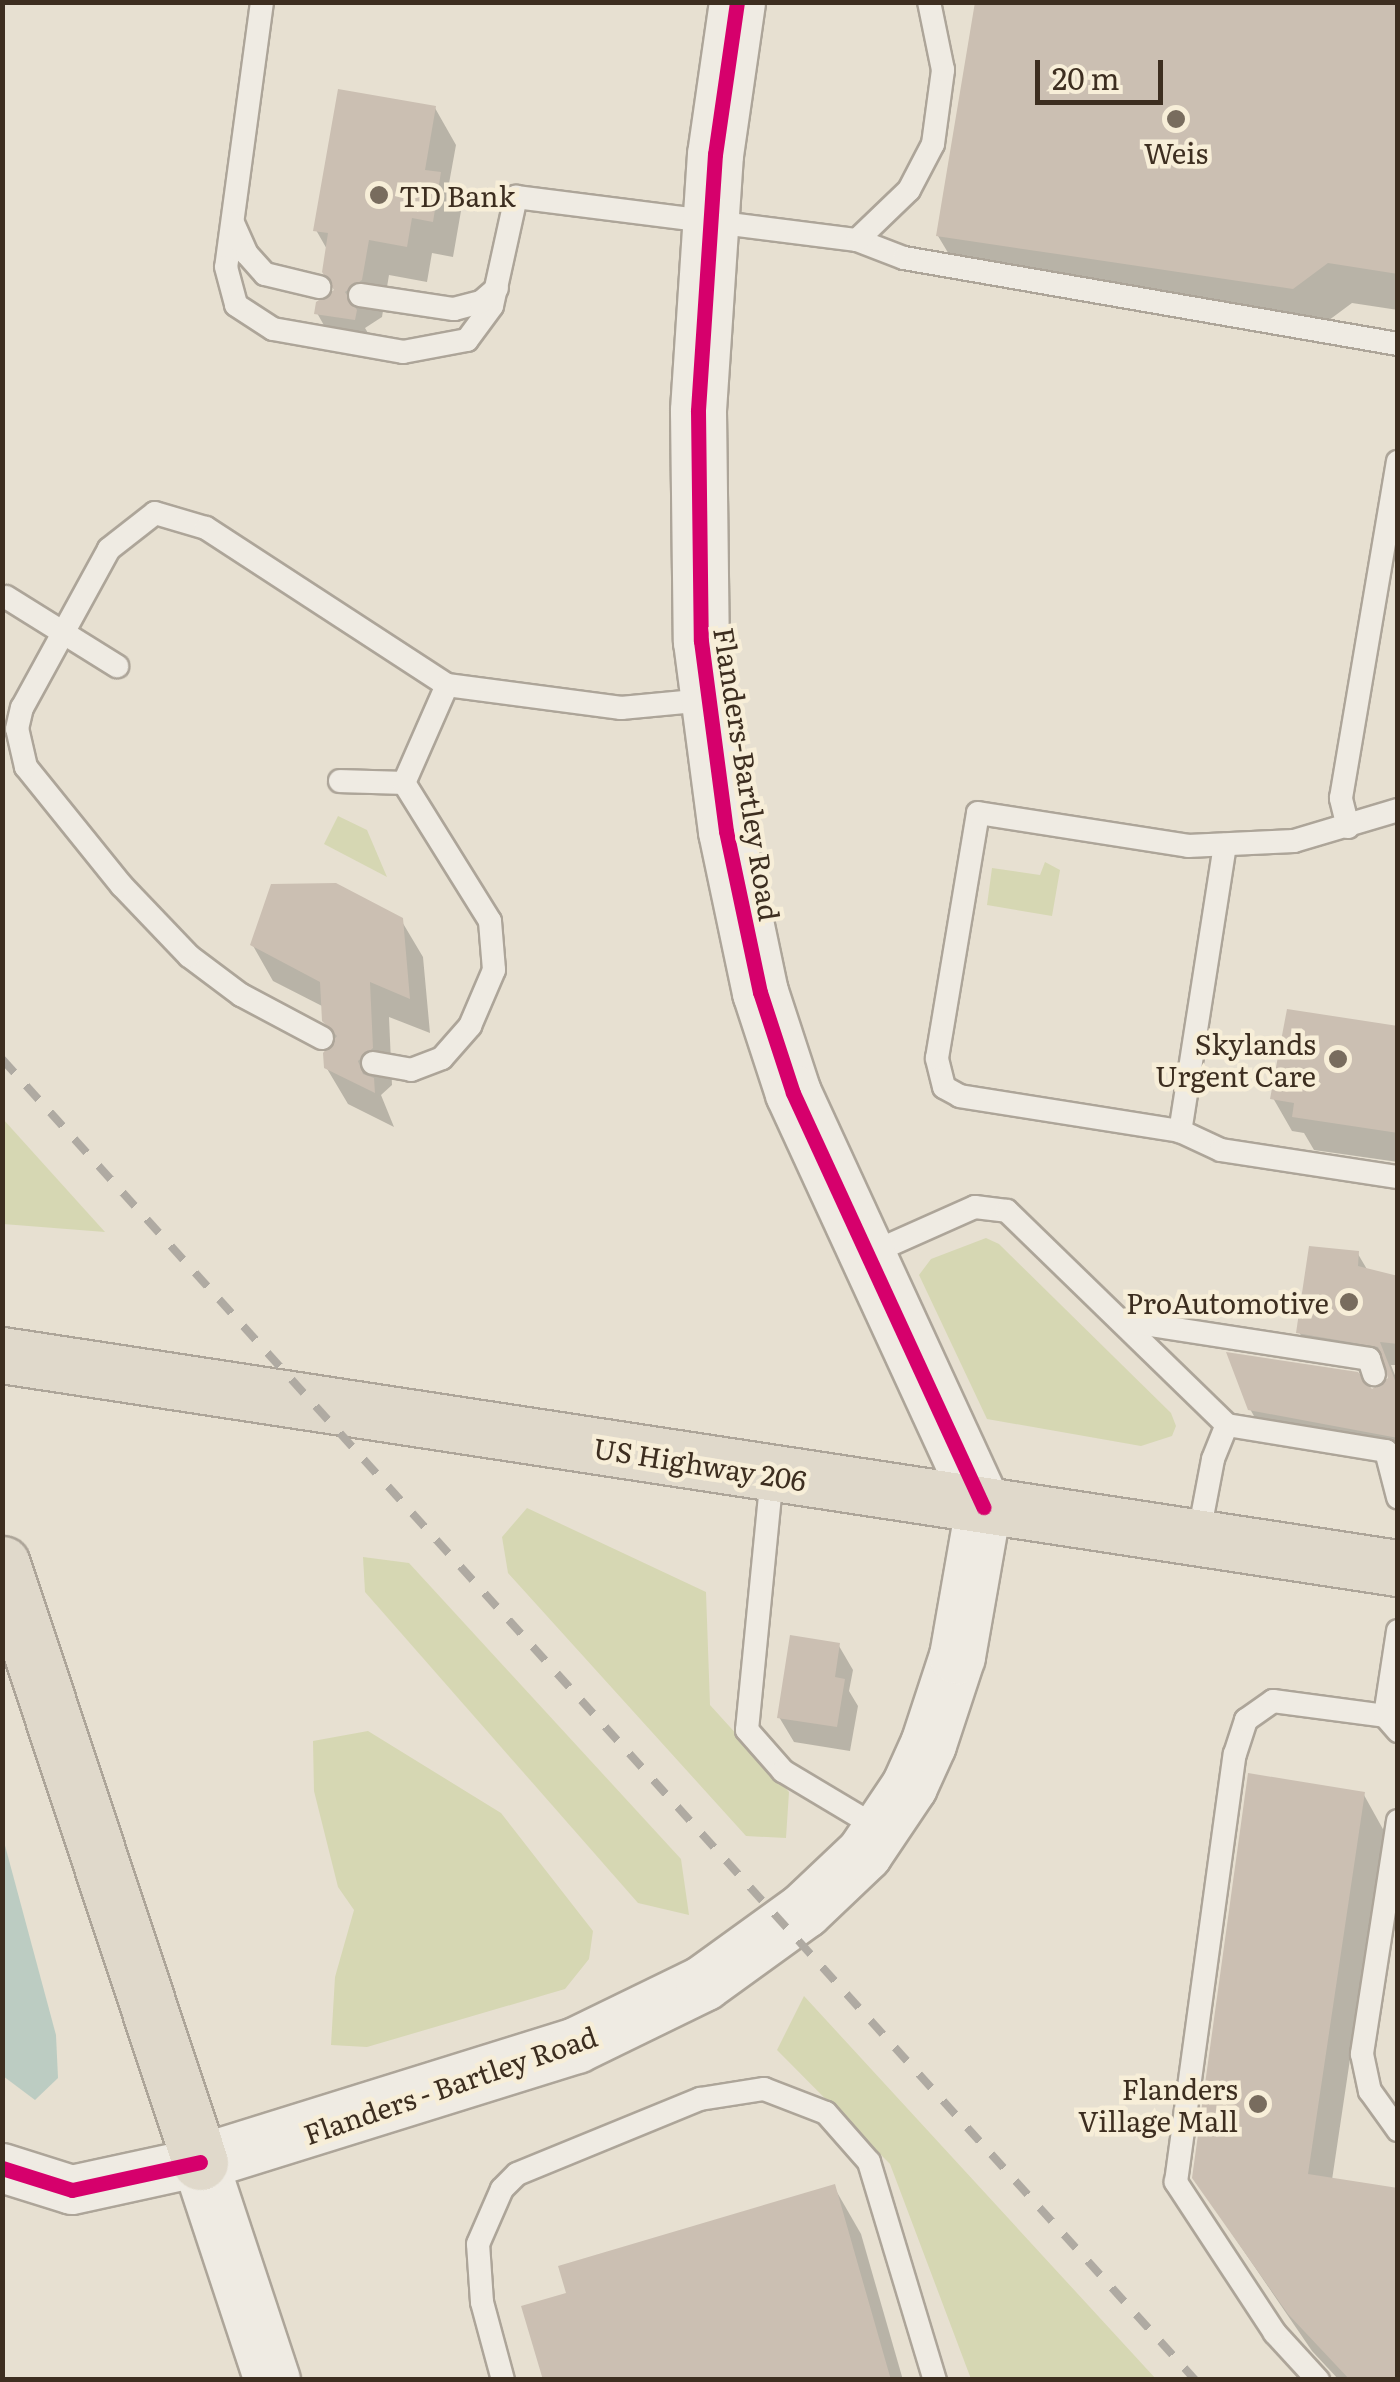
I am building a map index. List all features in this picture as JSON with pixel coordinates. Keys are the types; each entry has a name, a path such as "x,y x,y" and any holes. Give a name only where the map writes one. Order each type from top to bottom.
{"highway":[{"name":"US Highway 206","path":"2,1355 1398,1568"},
{"path":"2,1564 200,2162"}],"street":[{"name":"Flanders-Bartley Road","path":"738,2 708,224 697,543 706,700 732,866 770,1026 793,1093 984,1507"},
{"name":"Flanders - Bartley Road","path":"200,2162 510,2069 638,2017 730,1966 804,1910 880,1829 910,1786 944,1701 967,1615 984,1507"},
{"path":"2,2168 72,2190 200,2162 272,2380"}],"lane":[{"path":"262,2 232,200 227,289 236,305 273,330 403,352 447,348 484,324 498,288 516,197 858,240 904,258 1398,344"},
{"path":"858,240 908,190 933,144 943,70 929,2"},
{"path":"232,200 235,230 254,264 278,280 319,287"},
{"path":"360,295 454,310 481,302 498,288"},
{"path":"1348,827 1341,798 1398,462"},
{"path":"322,1038 242,995 189,956 122,886 26,767 17,728 22,708 109,549 154,513 206,528 447,685 622,708 706,700"},
{"path":"6,597 117,666"},
{"path":"404,784 447,685"},
{"path":"340,780 404,784"},
{"path":"373,1063 422,1068 451,1050 478,1013 496,955 490,922 404,784"},
{"path":"1398,810 1281,844 1188,846 978,813 937,1058 944,1087 960,1096 1180,1131 1221,1150 1398,1176"},
{"path":"1180,1131 1225,845"},
{"path":"867,1255 958,1212 997,1207 1124,1321 1227,1425 1390,1444 1398,1498"},
{"path":"1124,1321 1369,1359 1374,1374"},
{"path":"1198,1538 1213,1459 1227,1425"},
{"path":"772,1475 747,1730 782,1771 880,1829"},
{"path":"1318,2380 1275,2333 1176,2182 1235,1754 1246,1720 1273,1701 1391,1723 1398,1632"},
{"path":"1398,1821 1362,2054 1370,2091 1398,2130"},
{"path":"503,2380 482,2302 478,2259 483,2226 502,2190 517,2174 700,2099 764,2089 826,2112 869,2162 935,2380"}],"green space":[{"path":"338,816 367,830 387,877 324,844"},
{"path":"1045,862 1060,870 1052,916 987,905 992,868 1040,875"},
{"path":"3,1119 105,1232 3,1224"},
{"path":"986,1238 999,1244 1171,1413 1176,1426 1172,1436 1141,1446 987,1419 919,1275 931,1259"},
{"path":"527,1508 706,1592 710,1705 789,1792 786,1838 746,1836 508,1573 502,1537"},
{"path":"363,1557 409,1563 681,1859 689,1915 638,1903 365,1592"},
{"path":"368,1731 501,1813 593,1931 589,1959 565,1989 367,2047 331,2045 335,1977 354,1910 338,1887 314,1791 313,1741"},
{"path":"804,1996 1156,2379 971,2379 890,2164 777,2050"}],"shaded area":[{"path":"3,1838 56,2035 58,2078 35,2100 3,2076"}],"building":[{"name":"Weis","path":"975,2 1398,2 1398,274 1328,263 1293,289 936,236"},
{"name":"TD Bank","path":"338,89 436,106 425,170 441,172 433,222 412,218 407,247 369,240 362,280 345,292 357,310 355,320 314,314 316,302 334,290 322,272 328,233 313,231"},
{"path":"336,883 403,918 410,999 370,982 373,1048 358,1061 363,1074 374,1078 375,1093 324,1068 323,1053 337,1036 322,1021 320,982 250,945 271,884"},
{"name":"Skylands Urgent Care","path":"1287,1009 1398,1026 1398,1133 1292,1117 1294,1103 1270,1099"},
{"path":"1309,1246 1359,1251 1358,1266 1398,1276 1398,1344 1380,1342 1398,1388 1398,1438 1248,1410 1226,1352 1358,1372 1372,1389 1388,1378 1378,1347 1296,1333"},
{"path":"790,1635 840,1643 835,1677 845,1679 837,1727 777,1718"},
{"name":"Flanders Village Mall","path":"1248,1773 1365,1792 1308,2174 1398,2188 1398,2380 1350,2380 1288,2314 1192,2178"},
{"path":"835,2184 891,2380 543,2380 521,2306 566,2293 558,2266"}],"railway":[{"path":"2,1059 1195,2380"}],"cycle path":[{"path":"737,2 715,154 698,411 701,641 726,831 760,992 793,1093 983,1507"},
{"path":"2,2168 72,2190 200,2162"}],"place":[{"name":"Weis","path":"1176,119"},
{"name":"TD Bank","path":"379,195"},
{"name":"Skylands Urgent Care","path":"1338,1059"},
{"name":"ProAutomotive","path":"1349,1302"},
{"name":"Flanders Village Mall","path":"1258,2104"}]}
